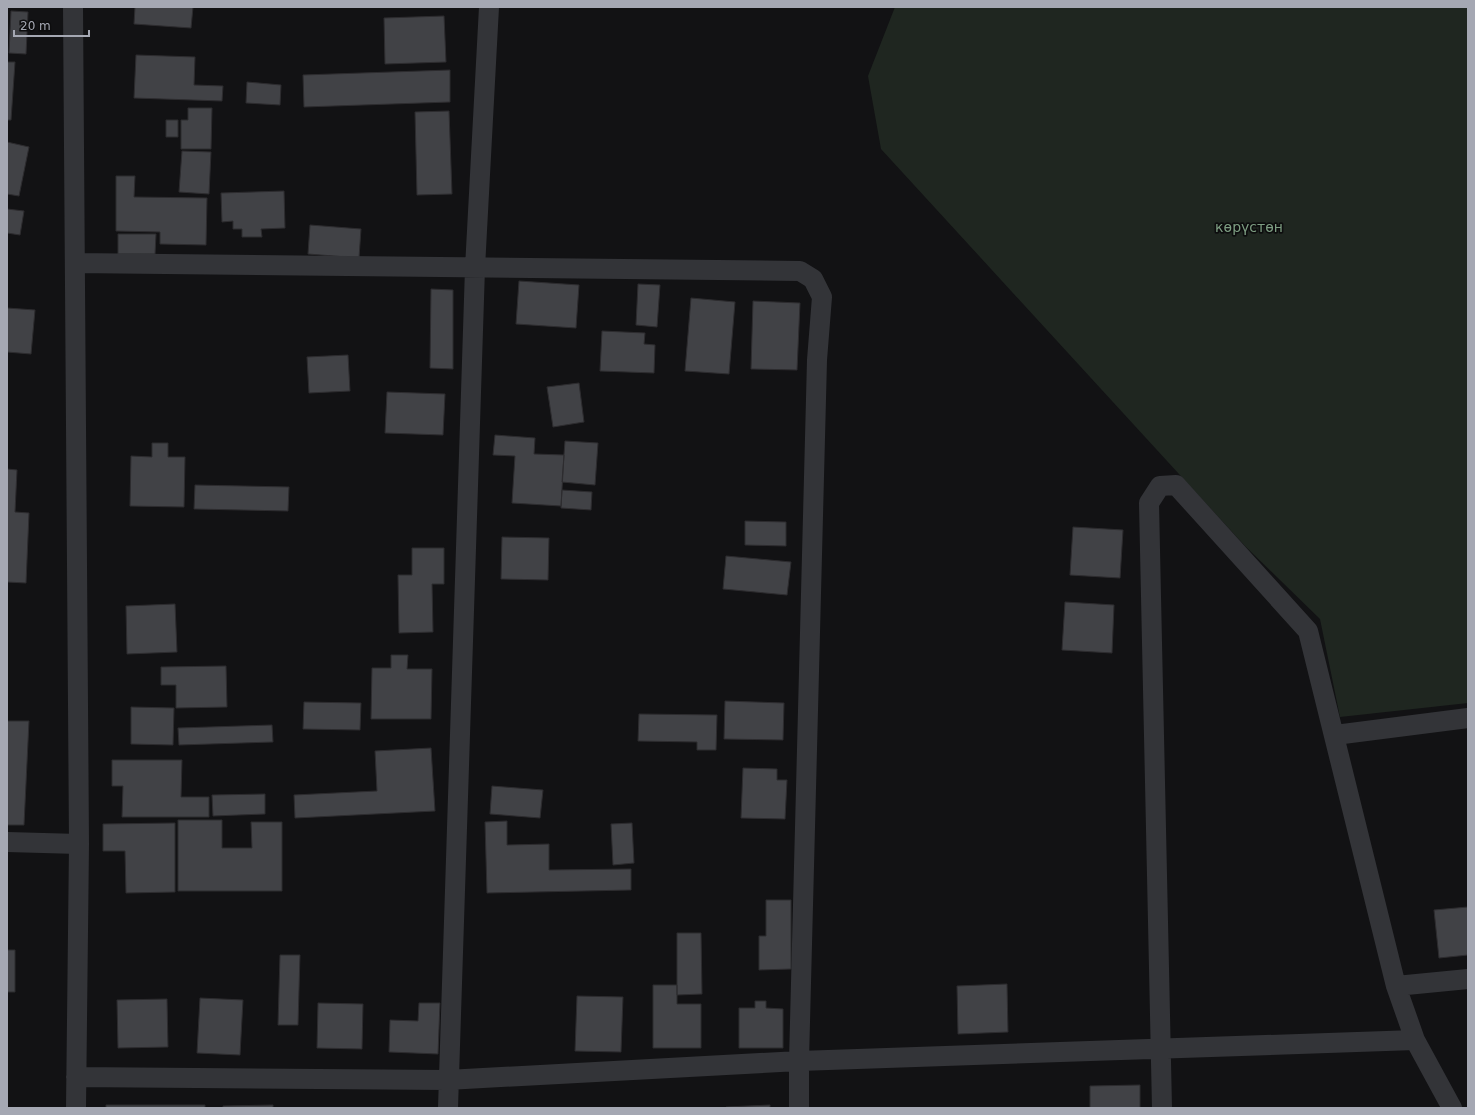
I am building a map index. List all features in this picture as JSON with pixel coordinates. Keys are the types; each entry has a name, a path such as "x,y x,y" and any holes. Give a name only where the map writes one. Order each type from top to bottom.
{"street":[{"path":"73,7 79,844 76,1108"},
{"path":"448,1108 475,268 489,7"},
{"path":"75,263 800,271 813,279 822,297 817,360 798,1061 799,1108"},
{"path":"1162,1108 1149,503 1160,486 1176,485 1308,631 1335,734 1345,785 1396,986 1415,1040 1452,1108"},
{"path":"1335,734 1468,718"},
{"path":"7,842 79,844"},
{"path":"1396,986 1468,979"},
{"path":"76,1077 448,1080 798,1061 1161,1050 1415,1040"}],"green space":[{"name":"көрүстөн","path":"895,7 1468,7 1468,703 1340,717 1320,619 1245,546 881,149 868,76"}],"building":[{"path":"135,7 193,7 191,28 134,24"},
{"path":"11,11 28,12 26,54 9,53"},
{"path":"444,16 446,62 385,64 384,18"},
{"path":"136,55 195,57 194,85 223,86 222,101 134,98"},
{"path":"7,62 15,62 11,120 7,120"},
{"path":"450,70 450,102 304,107 303,75"},
{"path":"247,82 281,85 280,105 246,103"},
{"path":"188,108 212,108 211,149 181,149 181,120 188,120"},
{"path":"449,111 452,194 417,195 415,112"},
{"path":"166,120 178,120 178,137 166,137"},
{"path":"7,142 29,147 19,196 7,194"},
{"path":"182,151 211,152 209,194 179,192"},
{"path":"116,176 135,176 134,197 207,198 206,245 160,244 160,232 116,231"},
{"path":"284,191 285,228 261,229 262,237 242,237 242,229 233,229 233,221 222,222 221,193"},
{"path":"7,209 24,211 20,235 7,233"},
{"path":"310,225 361,229 359,258 308,254"},
{"path":"118,234 156,234 155,254 118,254"},
{"path":"519,281 579,285 576,328 516,324"},
{"path":"638,284 660,285 657,327 636,325"},
{"path":"431,289 453,290 453,369 430,368"},
{"path":"691,298 735,302 729,374 685,371"},
{"path":"753,301 800,303 797,370 751,369"},
{"path":"7,308 35,310 31,354 7,352"},
{"path":"602,331 645,333 644,344 655,345 654,373 600,371"},
{"path":"348,355 350,391 309,393 307,357"},
{"path":"579,383 584,422 553,427 547,387"},
{"path":"387,392 445,394 443,435 385,433"},
{"path":"495,435 535,438 534,454 564,455 561,506 512,503 515,456 493,455"},
{"path":"565,441 598,443 595,485 562,482"},
{"path":"152,443 168,443 168,457 185,457 184,507 130,506 131,456 152,457"},
{"path":"7,469 17,470 15,512 29,513 26,583 7,582"},
{"path":"195,485 289,487 288,511 194,509"},
{"path":"562,490 592,492 591,510 561,508"},
{"path":"745,521 786,522 786,546 745,545"},
{"path":"1073,527 1123,530 1120,578 1070,575"},
{"path":"502,537 549,538 548,580 501,579"},
{"path":"412,548 444,548 444,584 432,584 433,632 399,633 398,575 412,575"},
{"path":"726,556 791,562 787,595 723,589"},
{"path":"1065,602 1114,605 1112,653 1062,650"},
{"path":"175,604 177,652 127,654 126,606"},
{"path":"391,655 408,655 407,669 432,669 431,719 371,719 372,668 391,668"},
{"path":"226,666 227,707 176,708 176,685 161,685 161,667"},
{"path":"725,701 784,703 783,740 724,739"},
{"path":"304,702 361,703 360,730 303,729"},
{"path":"131,707 174,708 173,745 131,744"},
{"path":"639,714 717,715 716,750 697,750 697,742 638,741"},
{"path":"7,721 29,721 24,825 7,825"},
{"path":"272,725 273,742 179,745 178,728"},
{"path":"431,748 435,811 295,818 294,795 377,791 375,751"},
{"path":"112,760 182,760 181,797 209,797 209,817 122,817 123,786 112,786"},
{"path":"743,768 777,769 777,780 787,780 785,819 741,818"},
{"path":"492,786 543,790 540,818 490,814"},
{"path":"265,794 265,814 213,816 212,795"},
{"path":"178,820 222,820 222,848 252,848 251,822 282,822 282,891 178,891"},
{"path":"507,821 507,845 549,844 549,870 631,869 631,890 487,893 485,822"},
{"path":"175,823 175,892 126,893 125,851 103,851 103,824"},
{"path":"632,823 634,863 613,865 611,824"},
{"path":"766,900 791,900 791,969 759,970 759,936 766,936"},
{"path":"1468,907 1468,955 1439,958 1434,910"},
{"path":"677,933 701,933 702,994 677,995"},
{"path":"7,950 15,950 15,992 7,992"},
{"path":"280,955 300,955 298,1025 278,1025"},
{"path":"1007,984 1008,1032 958,1034 957,986"},
{"path":"653,985 677,985 677,1004 701,1004 701,1048 653,1048"},
{"path":"577,996 623,997 621,1052 575,1051"},
{"path":"200,998 243,1000 240,1055 197,1053"},
{"path":"167,999 168,1047 118,1048 117,1000"},
{"path":"755,1001 766,1001 766,1008 783,1009 783,1048 739,1048 739,1008 755,1008"},
{"path":"318,1003 363,1004 362,1049 317,1048"},
{"path":"419,1003 440,1003 438,1054 389,1052 390,1020 418,1021"},
{"path":"1140,1085 1140,1108 1090,1108 1090,1086"},
{"path":"106,1105 205,1105 205,1108 106,1108"},
{"path":"273,1105 273,1108 223,1108 223,1106"},
{"path":"770,1105 770,1108 726,1108 726,1107"}]}
